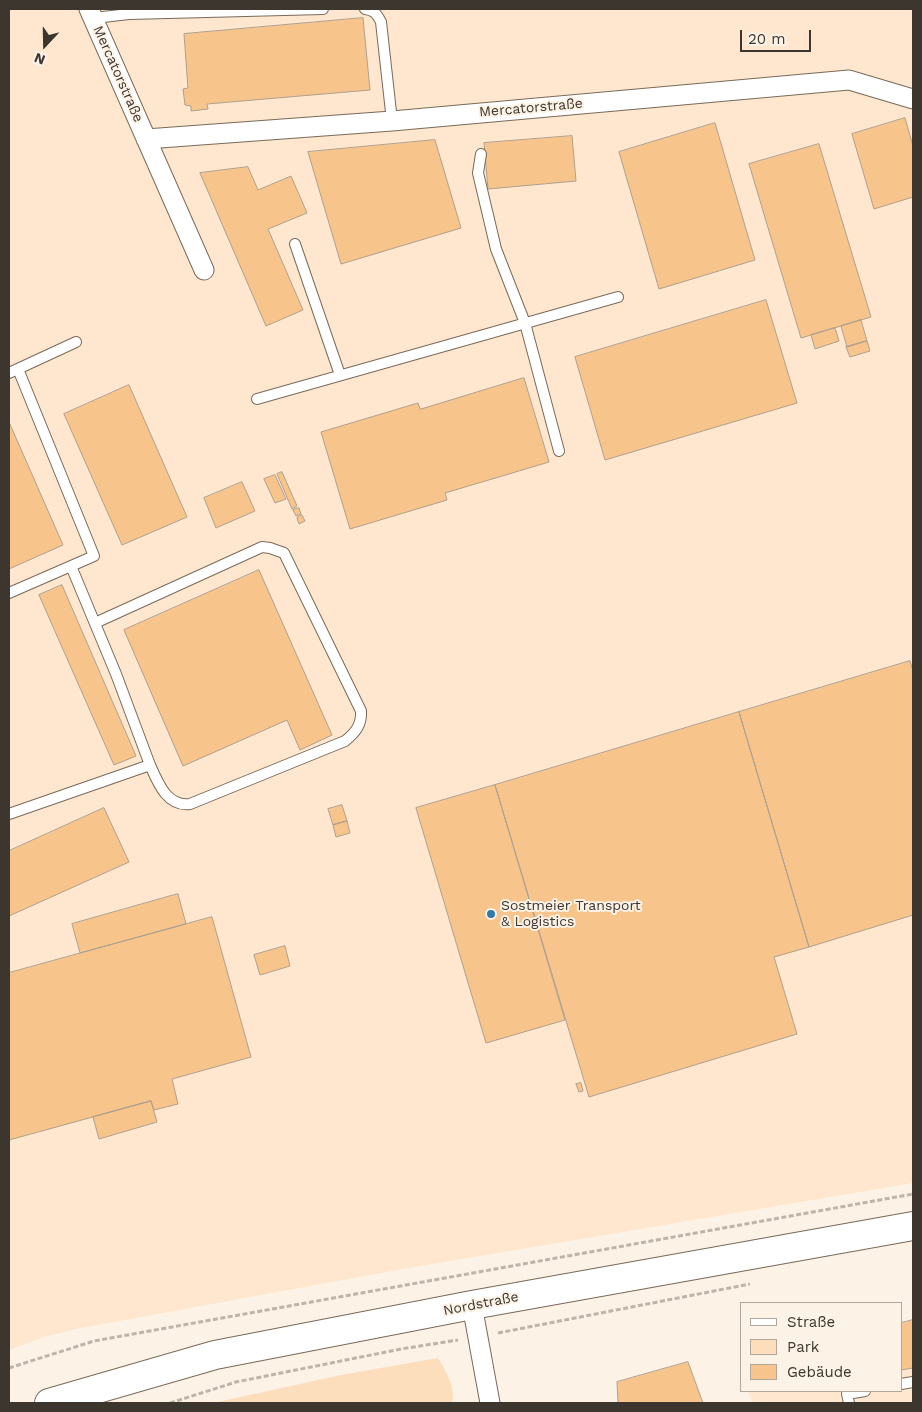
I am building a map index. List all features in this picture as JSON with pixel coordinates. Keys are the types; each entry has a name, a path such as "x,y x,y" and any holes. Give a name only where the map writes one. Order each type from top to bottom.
{"street":[{"name":"Mercatorstraße","path":"91,14 204,270"},
{"name":"Mercatorstraße","path":"146,139 392,120 848,80 913,99"},
{"name":"Nordstraße","path":"51,1403 215,1355 472,1305 913,1226"},
{"path":"472,1305 490,1403"}],"lane":[{"path":"91,14 323,9"},
{"path":"365,9 370,9 377,13 381,22 392,120"},
{"path":"481,154 478,173 496,249 525,323 559,451"},
{"path":"295,244 340,375"},
{"path":"257,399 618,297"},
{"path":"9,593 94,556 13,371 76,342"},
{"path":"71,566 150,765 162,790 170,799 178,804 190,804 345,741 356,731 361,711 284,553 262,547 95,623"},
{"path":"9,814 150,765"},
{"path":"848,1403 847,1394 859,1392"}],"path":[{"path":"9,1368 104,1339 913,1194"},
{"path":"170,1403 236,1382 401,1349 477,1338 750,1284"}],"shaded area":[{"path":"9,9 913,9 913,1183 403,1269 81,1328 44,1337 9,1350"},
{"path":"913,1320 913,1403 753,1403 748,1392 902,1392 902,1323"}],"green space":[{"path":"438,1358 447,1374 453,1392 452,1403 213,1403 341,1375"}],"building":[{"path":"363,18 370,90 207,104 208,109 191,111 191,106 185,105 183,89 188,88 184,34"},
{"path":"905,118 913,146 913,197 874,209 852,134"},
{"path":"715,123 755,260 659,289 619,152"},
{"path":"572,136 576,181 488,189 484,143"},
{"path":"435,140 461,228 341,264 308,152"},
{"path":"819,144 871,317 801,338 749,164"},
{"path":"248,167 258,190 291,176 307,213 268,229 303,310 266,326 200,173"},
{"path":"766,300 797,403 605,460 575,357"},
{"path":"861,320 867,341 847,347 841,326"},
{"path":"835,328 839,341 815,349 811,335"},
{"path":"867,341 870,351 850,357 846,347"},
{"path":"524,378 549,462 445,493 447,500 350,529 321,432 418,403 420,409"},
{"path":"129,385 187,517 122,545 64,414"},
{"path":"9,422 63,545 9,569"},
{"path":"282,472 297,506 292,509 277,474"},
{"path":"275,475 286,499 275,503 264,479"},
{"path":"242,482 255,511 216,528 204,498"},
{"path":"299,508 301,514 296,516 293,510"},
{"path":"302,515 305,521 299,524 297,518"},
{"path":"259,570 332,735 300,750 287,720 183,766 124,630"},
{"path":"62,585 136,756 114,765 39,595"},
{"path":"910,661 913,671 913,915 809,947 739,712"},
{"path":"739,712 809,947 774,957 797,1034 589,1097 495,785"},
{"name":"Sostmeier Transport & Logistics","path":"495,785 565,1020 486,1043 416,808"},
{"path":"342,805 347,821 333,825 328,809"},
{"path":"104,808 129,862 9,916 9,851"},
{"path":"347,821 350,833 336,837 333,825"},
{"path":"178,894 186,924 80,953 72,924"},
{"path":"212,917 251,1057 172,1079 178,1104 154,1110 151,1101 9,1140 9,973"},
{"path":"285,946 290,966 260,975 254,955"},
{"path":"581,1083 583,1091 579,1092 576,1084"},
{"path":"151,1101 157,1122 99,1139 93,1117"},
{"path":"913,1320 913,1368 902,1370 902,1323"},
{"path":"688,1362 703,1403 618,1403 617,1382"}],"place":[{"name":"Sostmeier Transport & Logistics","path":"491,914"}]}
